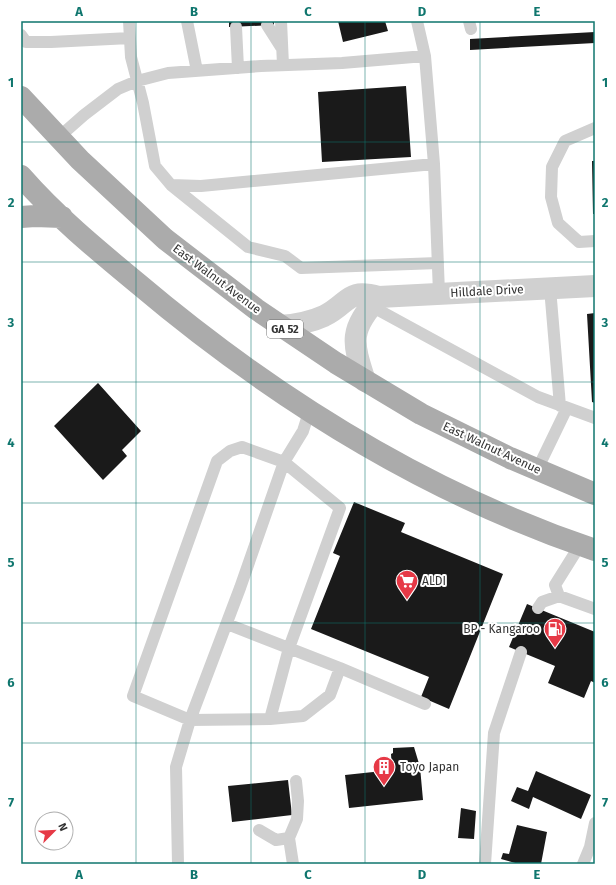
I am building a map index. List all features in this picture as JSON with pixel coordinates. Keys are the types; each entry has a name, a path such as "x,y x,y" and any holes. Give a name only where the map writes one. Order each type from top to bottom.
{"main road":[{"name":"East Walnut Avenue","path":"21,96 80,160 165,239 279,326 365,381 421,414 537,470 595,494"},
{"path":"22,181 88,242 176,316 253,374 310,412 434,482 510,517 587,548"},
{"path":"21,217 62,217"}],"street":[{"name":"Hilldale Drive","path":"279,326 304,324 325,316 354,294 366,293 375,301 439,293 595,286"},
{"path":"365,381 355,353 354,339 362,318 375,301"}],"lane":[{"path":"129,21 131,57 136,81 143,103 155,166 171,185 248,247 285,256 302,268 438,263"},
{"path":"187,21 197,71"},
{"path":"281,21 283,65"},
{"path":"417,21 425,56 434,164 439,293"},
{"path":"267,25 281,47"},
{"path":"236,27 238,68"},
{"path":"23,38 51,42 130,38"},
{"path":"59,138 84,115 118,90 136,81 168,73 283,65 342,63 425,56"},
{"path":"595,128 565,141 552,167 551,197 558,223 579,242 595,240"},
{"path":"171,185 201,186 434,164"},
{"path":"537,470 564,407 550,288"},
{"path":"375,301 538,397 595,418"},
{"path":"178,864 176,768 190,720 284,462 303,431 310,412"},
{"path":"270,719 289,648 340,508 284,462 242,447 230,451 217,461 133,696 190,720 270,719 303,716 330,695 340,668"},
{"path":"558,596 555,586 587,548"},
{"path":"538,608 542,602 558,596 595,609"},
{"path":"226,624 340,668 425,704"},
{"path":"485,864 494,733 521,652"},
{"path":"293,864 289,838 297,819 298,801 296,782"},
{"path":"583,864 593,848 595,823"},
{"path":"259,830 276,840 289,838"}],"building":[{"path":"229,21 274,21 274,25 229,27"},
{"path":"338,21 385,21 388,31 343,42"},
{"path":"595,32 595,43 470,50 470,39"},
{"path":"406,86 411,157 322,162 318,92"},
{"path":"592,161 595,161 595,214 593,214"},
{"path":"595,313 595,403 592,402 587,314"},
{"path":"98,383 141,431 122,450 127,456 103,480 54,426"},
{"name":"ALDI","path":"354,502 405,523 401,532 503,574 449,709 421,697 429,677 311,629 340,556 333,553"},
{"name":"BP - Kangaroo","path":"527,604 595,632 595,683 591,681 584,698 548,683 555,666 509,647"},
{"name":"Toyo Japan","path":"414,747 420,767 423,800 349,808 345,775 392,770 391,754 393,753 393,748"},
{"path":"536,771 591,795 581,819 533,797 529,809 511,801 517,787 528,791"},
{"path":"288,780 292,815 232,822 228,786"},
{"path":"461,808 476,811 474,839 458,838"},
{"path":"517,825 547,832 541,864 519,864 501,859 503,853 509,854"}],"place":[{"name":"ALDI","path":"407,600"},
{"name":"BP - Kangaroo","path":"555,648"},
{"name":"Toyo Japan","path":"384,786"}]}
